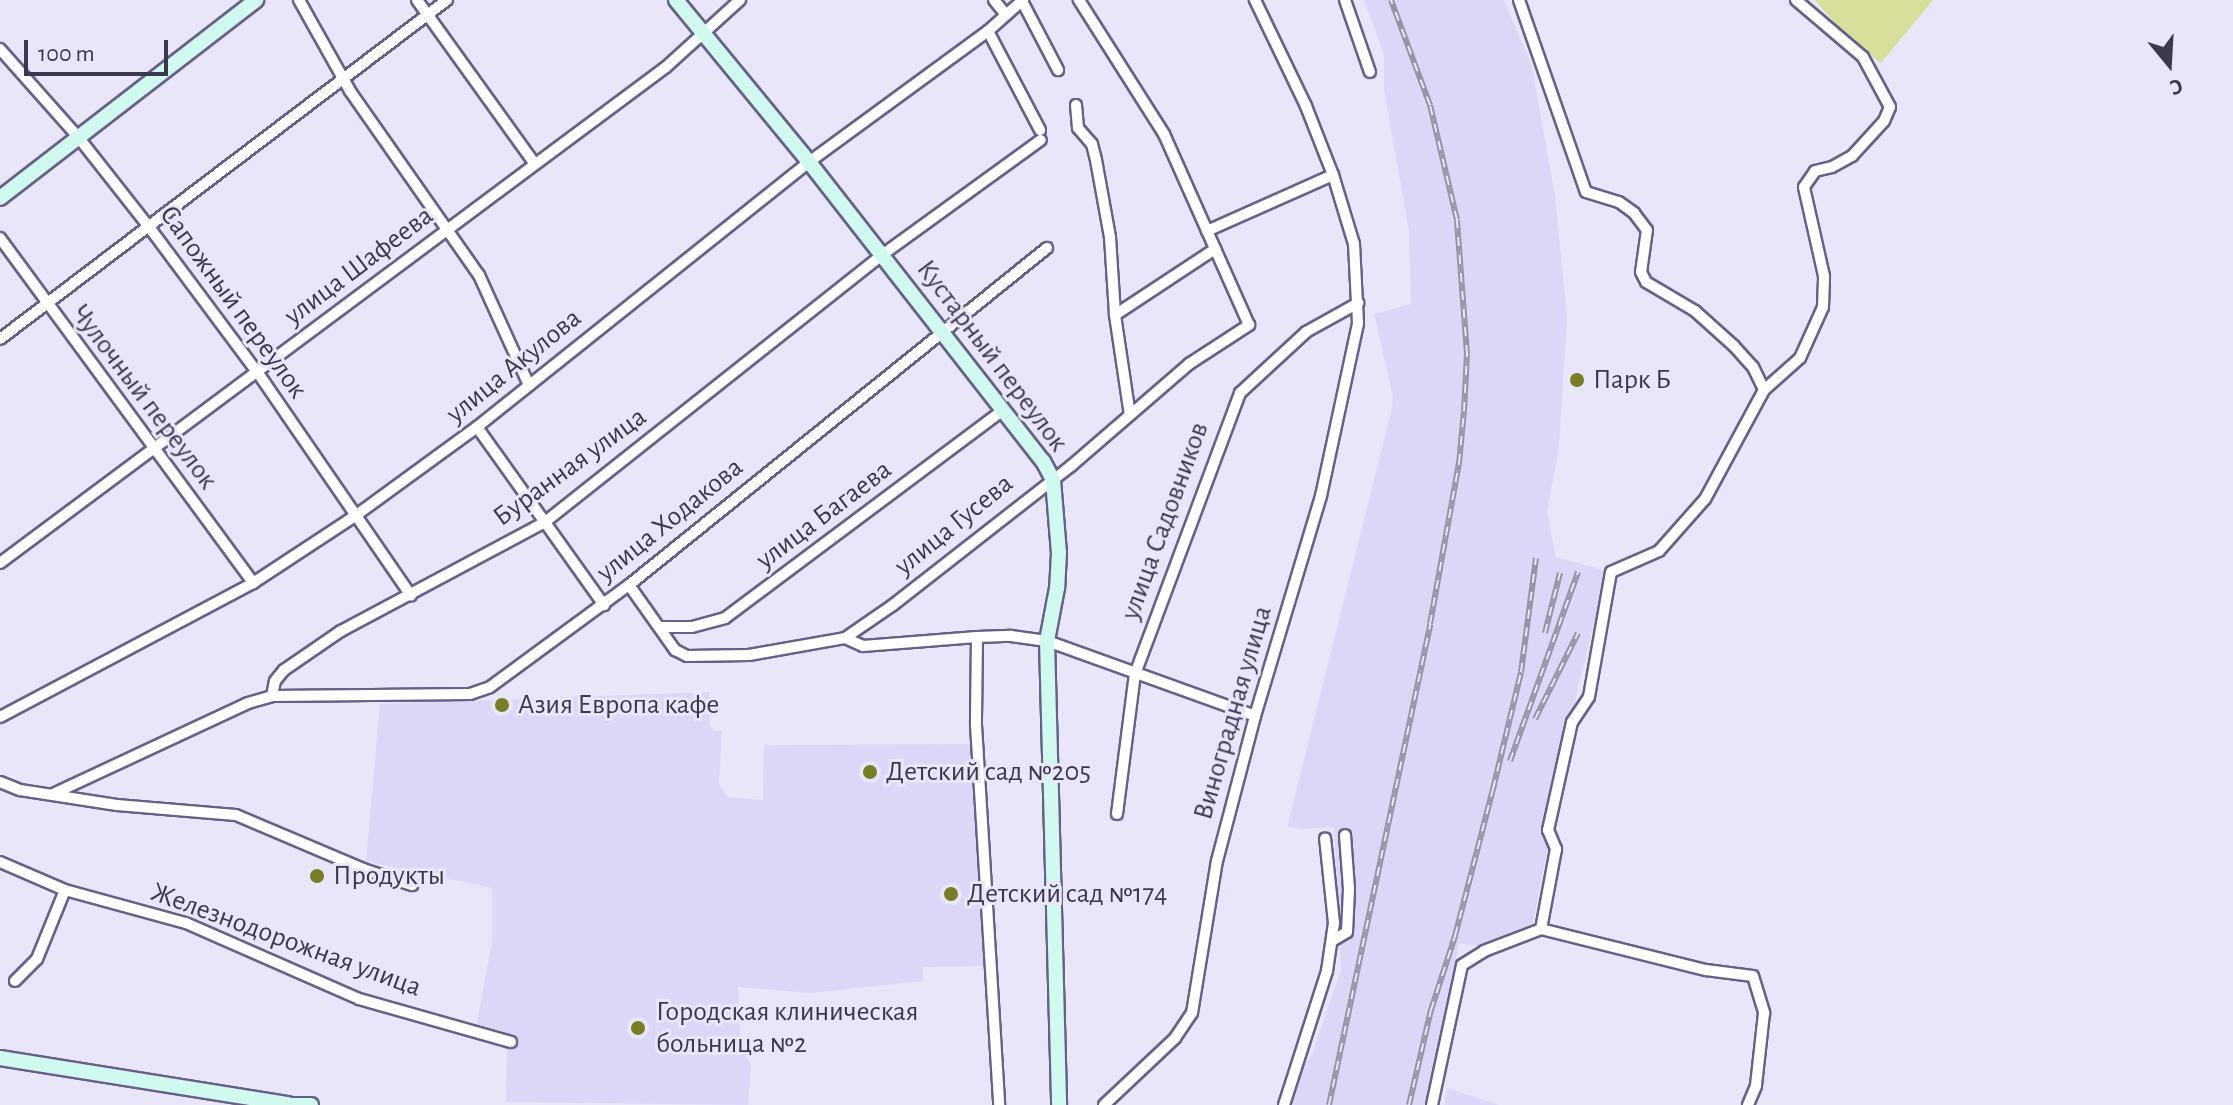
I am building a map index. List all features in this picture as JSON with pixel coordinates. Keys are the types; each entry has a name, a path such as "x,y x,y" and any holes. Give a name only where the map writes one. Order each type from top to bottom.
{"street":[{"path":"0,198 256,0"},
{"path":"299,0 344,81 479,275 529,385"},
{"path":"417,0 535,164"},
{"path":"0,339 447,0"},
{"name":"Кустарный переулок","path":"676,0 809,162 1043,461 1053,480 1059,553 1057,588 1047,641 1059,1105"},
{"name":"улица Шафеева","path":"0,563 666,67 740,0"},
{"path":"994,0 1006,15"},
{"path":"1022,0 1058,70"},
{"name":"улица Акулова","path":"0,717 253,583 355,516 477,427 809,162 988,31 1022,0"},
{"path":"1079,0 1164,134 1215,249 1115,315"},
{"name":"Виноградная улица","path":"1104,1105 1175,1038 1192,1013 1217,861 1255,716 1321,496 1358,323 1354,244 1333,175 1306,106 1255,0"},
{"path":"1345,0 1370,72"},
{"path":"1519,0 1586,192 1619,202 1634,213 1647,230 1641,272 1646,282 1695,311 1734,346 1753,367 1764,390"},
{"path":"1541,929 1556,849 1548,830 1572,722 1589,697 1611,572 1659,551 1705,499 1764,390 1800,358 1823,307 1824,276 1804,187 1815,171 1832,167 1852,156 1884,121 1890,107 1863,57 1796,0"},
{"name":"Буранная улица","path":"272,696 275,681 284,670 341,631 545,522 882,255 1041,135 988,31"},
{"name":"Сапожный переулок","path":"0,49 79,138 149,227 258,373 411,596"},
{"path":"1076,105 1078,128 1092,144 1110,237 1115,315 1130,415"},
{"path":"1207,231 1333,175"},
{"name":"Чулочный переулок","path":"0,238 45,304 253,583"},
{"name":"улица Ходакова","path":"272,696 470,694 490,687 604,605 1047,248"},
{"name":"улица Гусева","path":"629,585 675,650 687,656 749,655 845,638 893,605 1053,480 1189,364 1249,325 1215,249"},
{"name":"улица Садовников","path":"1117,814 1135,674 1240,393 1306,332 1358,303"},
{"name":"улица Багаева","path":"661,627 692,627 725,618 1003,410"},
{"path":"477,427 604,605"},
{"path":"845,638 863,646 1011,636 1047,641 1255,716"},
{"path":"977,637 976,725 999,1105"},
{"path":"53,794 248,703 272,696"},
{"path":"0,782 20,790 117,805 236,815 363,869 412,885"},
{"path":"1332,941 1347,932 1349,889 1345,835"},
{"path":"1284,1105 1327,971 1332,941 1334,923 1325,838"},
{"name":"Железнодорожная улица","path":"0,862 65,890 186,923 359,999 511,1042"},
{"path":"15,981 37,959 65,890"},
{"path":"1432,1105 1462,965 1484,951 1541,929 1706,970 1742,972 1753,976 1764,1013 1756,1086 1748,1105"},
{"path":"0,1058 213,1098 311,1105"}],"shaded area":[{"path":"1364,0 1504,0 1532,66 1555,196 1567,317 1559,447 1547,511 1556,557 1607,571 1577,692 1533,923 1476,946 1459,943 1427,1105 1293,1105 1301,1067 1311,1057 1341,970 1334,827 1302,829 1288,827 1288,823 1392,409 1393,396 1374,314 1411,304 1409,231 1384,89 1384,54"},
{"path":"709,692 710,726 714,731 722,731 719,784 728,797 763,800 764,745 974,744 984,966 923,967 923,981 810,993 738,987 741,1046 751,1065 748,1105 506,1102 507,1050 477,1038 476,1028 492,942 492,888 366,861 380,704"},
{"path":"1447,1088 1499,1105 1444,1105"}],"green space":[{"path":"1815,0 1933,0 1881,63 1846,36"}],"railway":[{"path":"1329,1105 1430,624 1459,463 1464,411 1467,354 1457,220 1430,105 1391,0"},
{"path":"1409,1105 1431,1010 1455,936 1521,672 1536,558"},
{"path":"1510,761 1578,572"},
{"path":"1545,633 1560,573"},
{"path":"1535,719 1578,633"}],"place":[{"name":"Парк Б","path":"1577,380"},
{"name":"Азия Европа кафе","path":"502,705"},
{"name":"Детский сад №205","path":"870,772"},
{"name":"Продукты","path":"317,876"},
{"name":"Детский сад №174","path":"951,894"},
{"name":"Городская клиническая больница №2","path":"638,1028"}]}
